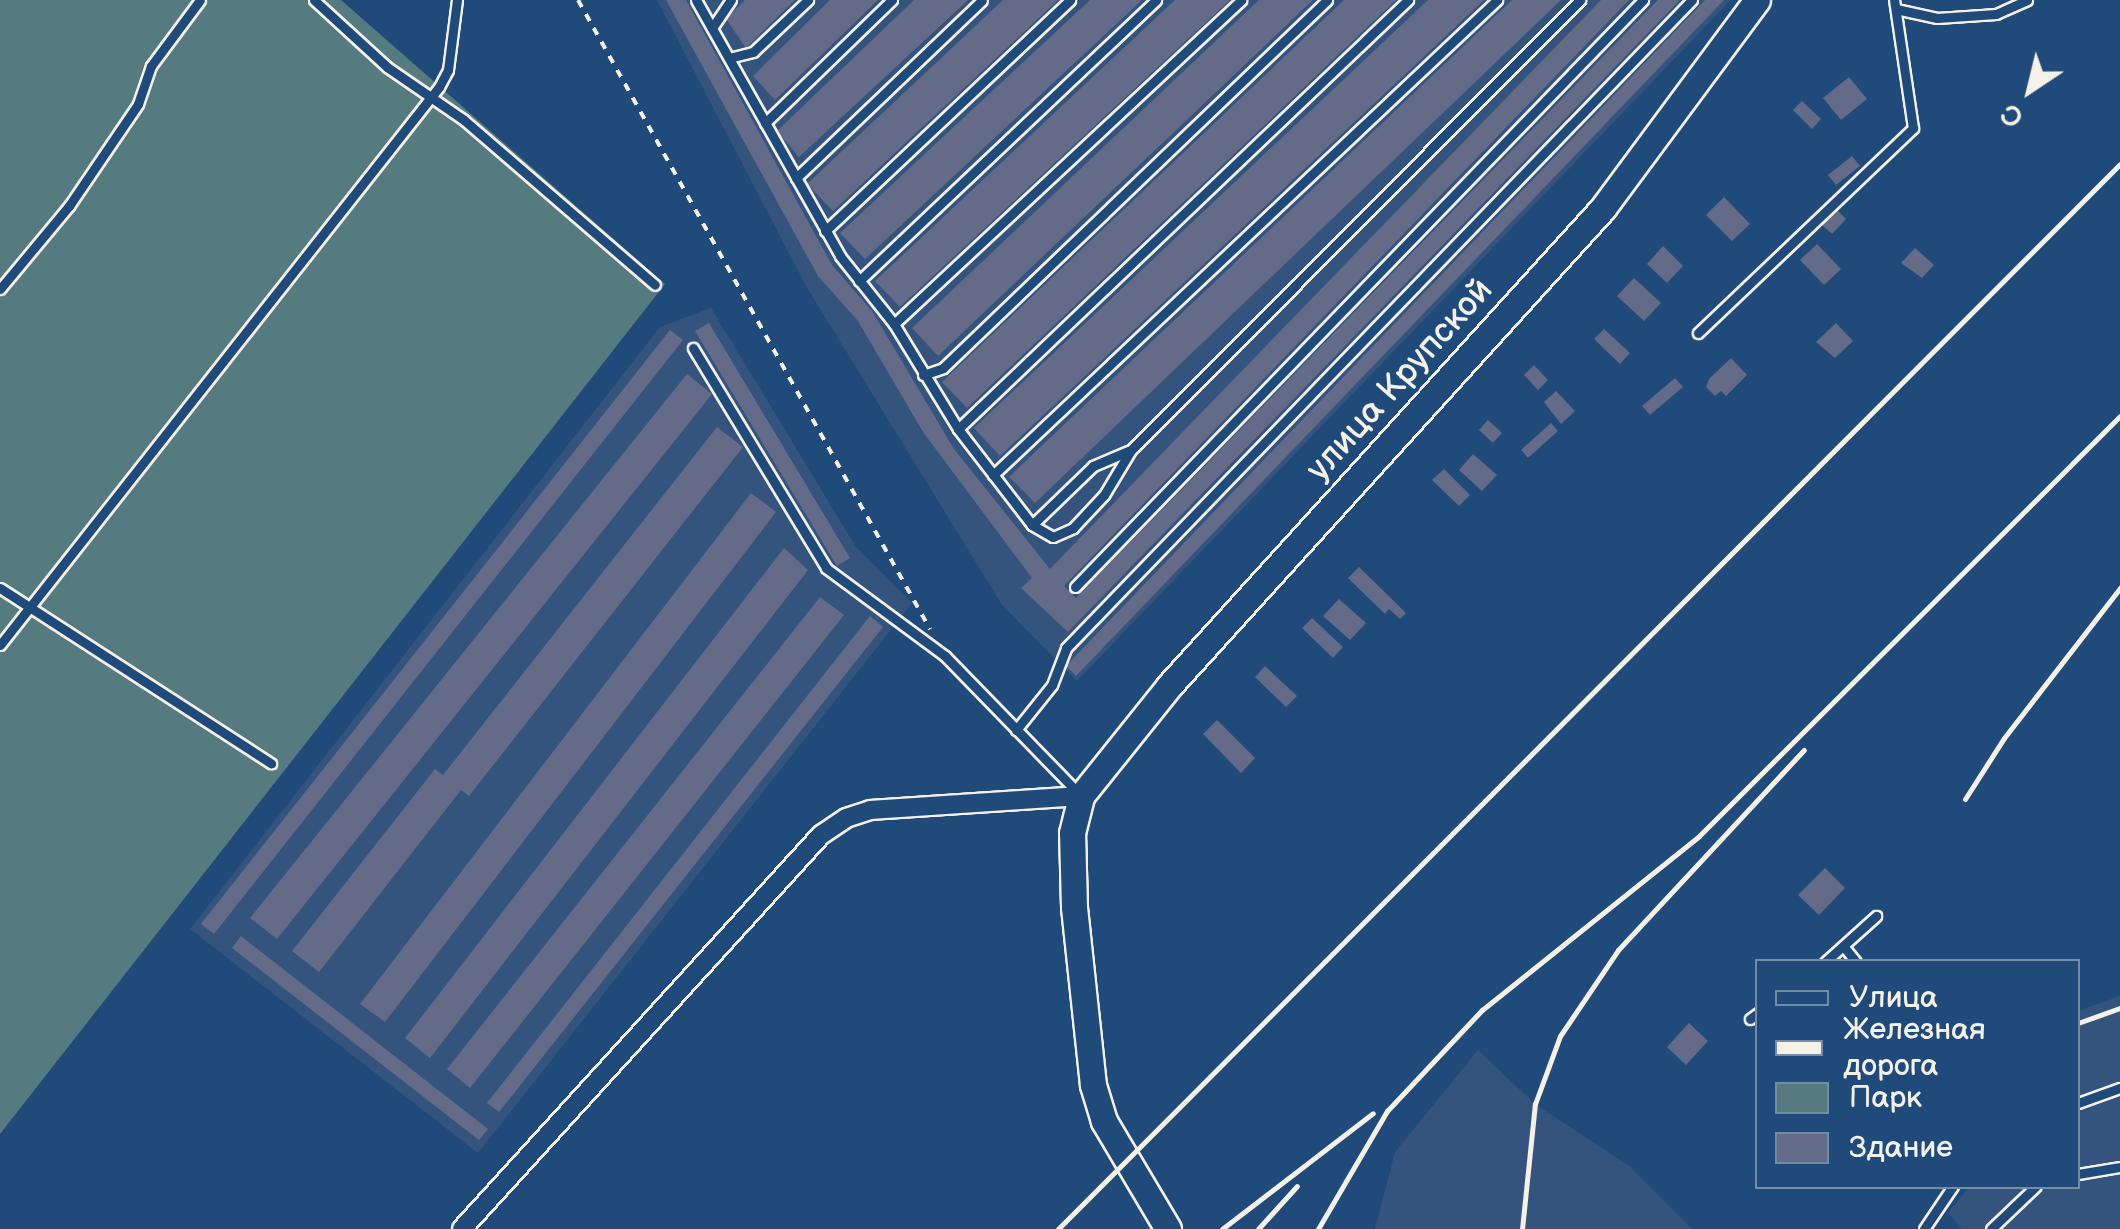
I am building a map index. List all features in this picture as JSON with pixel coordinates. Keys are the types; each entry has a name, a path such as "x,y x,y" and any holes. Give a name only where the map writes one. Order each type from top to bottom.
{"main road":[{"name":"улица Крупской","path":"1081,796 1100,764 1168,686 1603,208 1757,0"},
{"path":"1081,796 1072,834 1074,907 1093,1085 1125,1161 1168,1229"}],"street":[{"path":"462,1229 821,835 846,818 870,810 1081,796"}],"lane":[{"path":"0,289 69,206 138,104 151,66 200,0"},
{"path":"314,0 656,285"},
{"path":"0,645 430,98 448,70 457,0"},
{"path":"696,0 826,231 894,324 958,429 1032,526 1053,536 1073,528 1104,496 1131,450 1580,0"},
{"path":"712,28 731,0"},
{"path":"729,58 754,52 808,0"},
{"path":"765,123 892,0"},
{"path":"796,178 982,0"},
{"path":"826,231 1070,0"},
{"path":"860,280 1156,0"},
{"path":"894,324 1242,0"},
{"path":"924,375 943,368 1326,0"},
{"path":"958,429 1408,0"},
{"path":"993,474 1497,0"},
{"path":"1075,587 1643,0"},
{"path":"1016,730 1052,686 1066,648 1692,0"},
{"path":"1698,333 1913,128 1895,4 1937,18 1996,14 2028,0"},
{"path":"693,348 826,568 945,656 1081,796"},
{"path":"1032,526 1093,466 1131,450"},
{"path":"0,588 271,763"},
{"path":"1829,959 1876,916"},
{"path":"1844,947 1854,959"},
{"path":"2080,1102 2120,1088"},
{"path":"2080,1174 2120,1167"},
{"path":"1924,1229 1951,1189"},
{"path":"1991,1229 2033,1189"}],"path":[{"path":"578,0 945,656"}],"shaded area":[{"path":"657,0 1731,0 1077,681 1002,605 806,286"},
{"path":"711,308 856,547 912,603 478,1153 190,929 660,327"},
{"path":"2120,996 2120,1229 1962,1229 1948,1213 1967,1189 2080,1189 2080,1010"},
{"path":"1478,1050 1535,1104 1629,1166 1692,1229 1375,1229 1395,1152"}],"green space":[{"path":"0,0 341,0 665,284 0,1134"}],"building":[{"path":"666,0 686,0 832,265 872,311 954,449 1050,569 1601,0 1629,0 1064,586 1076,598 1658,0 1680,0 1068,632 1021,588 1032,578 923,432 858,321 818,276"},
{"path":"745,0 795,0 746,48 726,19"},
{"path":"830,0 878,0 775,100 753,76"},
{"path":"914,0 968,0 799,157 777,131"},
{"path":"1003,0 1058,0 833,211 807,184"},
{"path":"1090,0 1142,0 865,259 840,233"},
{"path":"1175,0 1230,0 900,307 875,281"},
{"path":"1259,0 1313,0 938,356 912,328"},
{"path":"1344,0 1396,0 967,408 942,382"},
{"path":"1428,0 1484,0 1000,456 974,428"},
{"path":"1512,0 1561,0 1035,503 1009,477"},
{"path":"1705,0 1724,0 1076,676 1066,666"},
{"path":"1849,77 1867,99 1841,120 1823,98"},
{"path":"1802,101 1821,119 1812,129 1793,110"},
{"path":"1852,156 1860,166 1836,185 1828,175"},
{"path":"1724,197 1750,224 1732,241 1706,215"},
{"path":"1837,210 1846,219 1832,234 1822,225"},
{"path":"1817,244 1841,269 1824,285 1800,260"},
{"path":"1663,246 1683,266 1667,283 1647,264"},
{"path":"1915,248 1934,265 1922,278 1901,263"},
{"path":"1634,278 1661,303 1644,321 1617,296"},
{"path":"709,323 850,558 837,566 695,331"},
{"path":"1836,323 1853,341 1835,358 1816,342"},
{"path":"1604,329 1630,353 1620,364 1594,339"},
{"path":"670,330 683,340 214,934 201,924"},
{"path":"1731,358 1747,375 1726,396 1721,391 1715,396 1706,387 1709,379"},
{"path":"1534,365 1548,380 1538,390 1524,375"},
{"path":"687,374 712,394 277,939 250,918"},
{"path":"1675,378 1683,387 1650,415 1642,406"},
{"path":"1556,391 1575,411 1561,424 1544,402"},
{"path":"1488,420 1502,433 1493,443 1479,430"},
{"path":"1551,423 1558,431 1528,458 1521,450"},
{"path":"717,427 743,447 469,796 461,790 319,972 292,951 435,769 443,775"},
{"path":"1473,454 1497,475 1482,491 1459,470"},
{"path":"1444,469 1470,495 1459,506 1432,480"},
{"path":"751,493 776,512 385,1022 360,1004"},
{"path":"784,548 808,570 430,1058 405,1038"},
{"path":"1359,567 1406,613 1400,619 1389,609 1385,614 1348,578"},
{"path":"820,597 844,615 470,1088 447,1069"},
{"path":"1339,599 1366,623 1350,640 1323,616"},
{"path":"870,616 883,627 499,1112 487,1103"},
{"path":"1312,618 1343,647 1333,658 1302,628"},
{"path":"1265,666 1297,696 1286,707 1255,677"},
{"path":"1217,720 1255,758 1241,773 1203,734"},
{"path":"1825,868 1845,888 1819,915 1798,895"},
{"path":"241,936 488,1129 479,1140 232,948"},
{"path":"1689,1023 1708,1041 1686,1065 1667,1047"}],"railway":[{"path":"1058,1229 2120,164"},
{"path":"1318,1229 1387,1111 1482,1010 1699,836 2120,416"},
{"path":"1965,799 2004,738 2120,588"},
{"path":"1522,1229 1535,1104 1560,1036 1618,950 1804,750"},
{"path":"2080,1022 2120,1008"},
{"path":"1222,1229 1373,1113"},
{"path":"1258,1229 1297,1186"}]}
